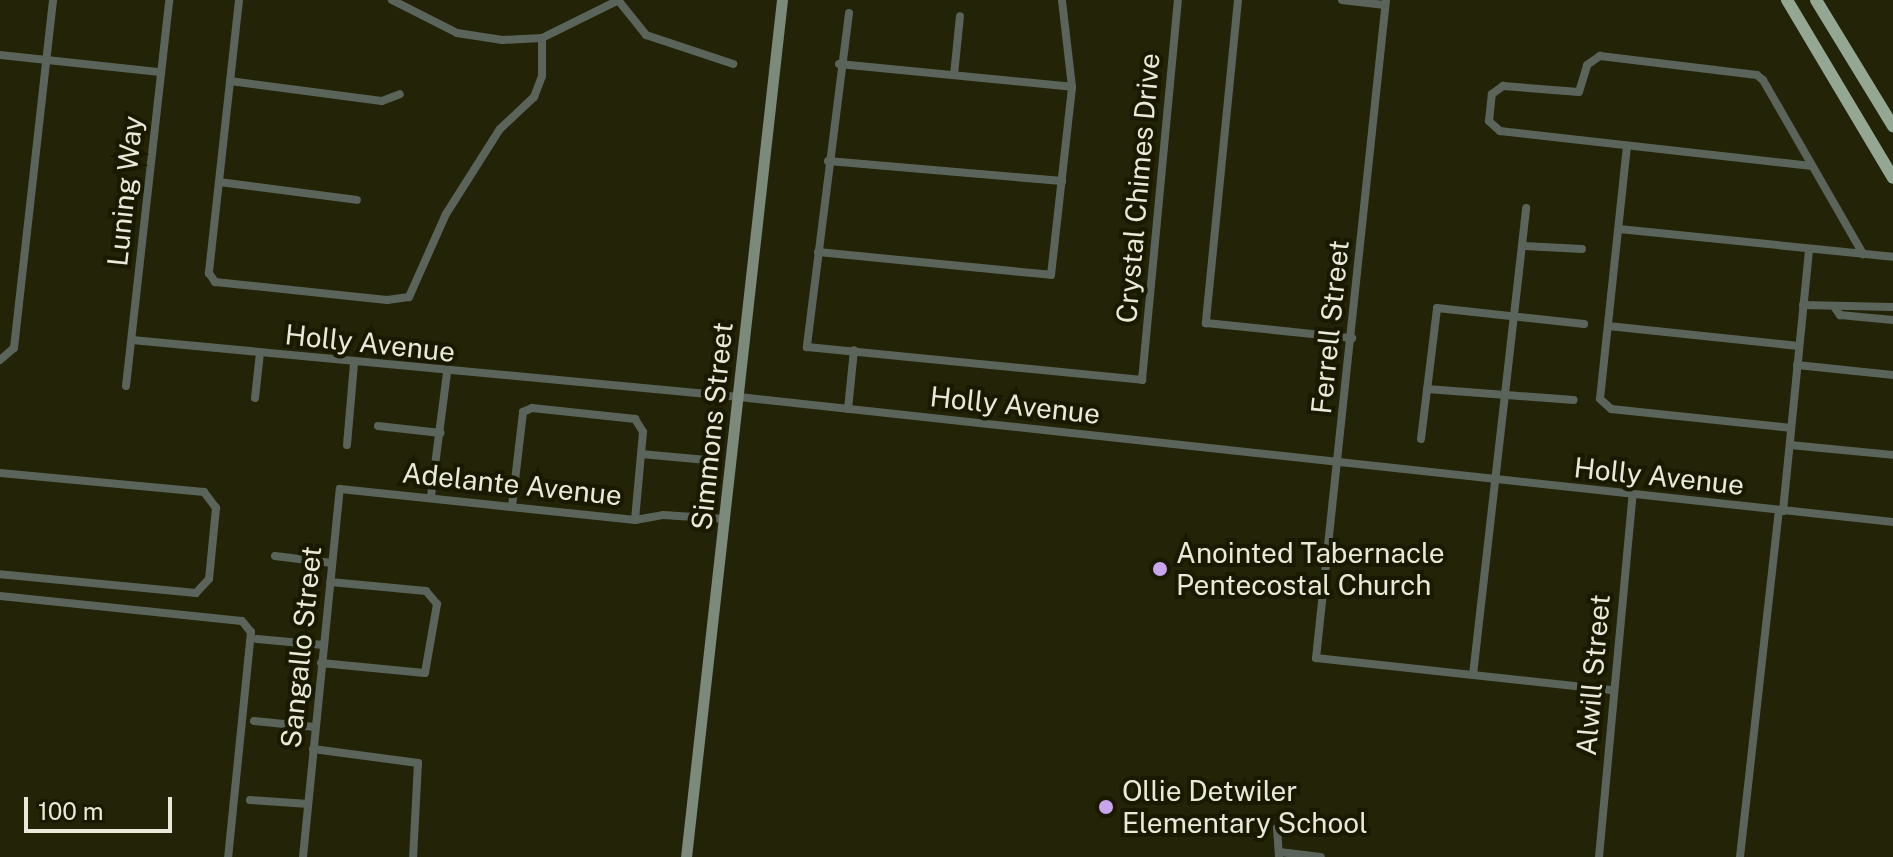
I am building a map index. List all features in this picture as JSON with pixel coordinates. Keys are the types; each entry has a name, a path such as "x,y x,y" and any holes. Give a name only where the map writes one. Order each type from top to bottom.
{"main road":[{"name":"Simmons Street","path":"686,857 782,0"},
{"path":"1787,0 1893,178"},
{"path":"1816,0 1893,126"}],"street":[{"path":"4,358 14,348 53,0"},
{"name":"Luning Way","path":"126,386 169,0"},
{"path":"239,0 209,273 215,282 387,300 409,297 446,214 500,129 534,97 542,76 542,38"},
{"path":"392,0 457,33 542,38 618,0 646,35 733,64"},
{"path":"818,252 1051,275 1072,87 1062,0"},
{"name":"Crystal Chimes Drive","path":"854,350 1142,380 1178,0"},
{"path":"1238,0 1206,323 1352,338"},
{"path":"1342,0 1386,2"},
{"name":"Ferrell Street","path":"1386,2 1316,658 1473,675"},
{"path":"848,409 854,350 807,347 839,64 849,13"},
{"path":"954,75 960,16"},
{"path":"0,55 160,72"},
{"path":"1812,166 1493,128 1489,121 1496,88 1579,92 1592,58 1757,75 1812,166 1863,254"},
{"path":"839,64 1072,87"},
{"path":"230,81 382,101 400,94"},
{"path":"1627,146 1600,399 1604,405 1791,428"},
{"path":"828,161 1062,181"},
{"path":"219,182 357,200"},
{"path":"1526,208 1498,479 1473,675 1611,690"},
{"path":"1619,229 1893,257"},
{"path":"1522,246 1582,249"},
{"path":"1740,857 1790,445 1809,249"},
{"path":"1835,308 1841,302 1893,307"},
{"path":"1803,305 1835,308 1840,315 1893,320"},
{"path":"1421,439 1437,308 1584,324"},
{"path":"1608,326 1799,346"},
{"name":"Holly Avenue","path":"132,340 447,373 739,397 1498,479 1632,498 1893,522"},
{"path":"255,398 260,353"},
{"path":"347,445 354,363"},
{"path":"1797,365 1893,375"},
{"path":"431,496 447,373"},
{"path":"1427,389 1574,400"},
{"path":"512,506 523,412 532,408 640,424 641,454 635,520"},
{"path":"378,426 441,433"},
{"path":"1790,445 1893,455"},
{"path":"641,454 707,460"},
{"path":"0,473 204,492 214,499 205,589 196,593 0,574"},
{"name":"Adelante Avenue","path":"340,489 431,496 635,520 663,515 726,519"},
{"name":"Sangallo Street","path":"303,857 340,489"},
{"name":"Alwill Street","path":"1599,857 1611,690 1632,498"},
{"path":"275,556 332,563"},
{"path":"321,663 425,673 435,600 426,591 330,582"},
{"path":"0,596 242,621 251,632 228,857"},
{"path":"257,639 324,645"},
{"path":"254,721 315,727"},
{"path":"313,749 418,763 413,857"},
{"path":"250,800 308,804"},
{"path":"1277,828 1279,855 1321,857"}],"place":[{"name":"Anointed Tabernacle Pentecostal Church","path":"1160,569"},
{"name":"Ollie Detwiler Elementary School","path":"1106,807"}]}
